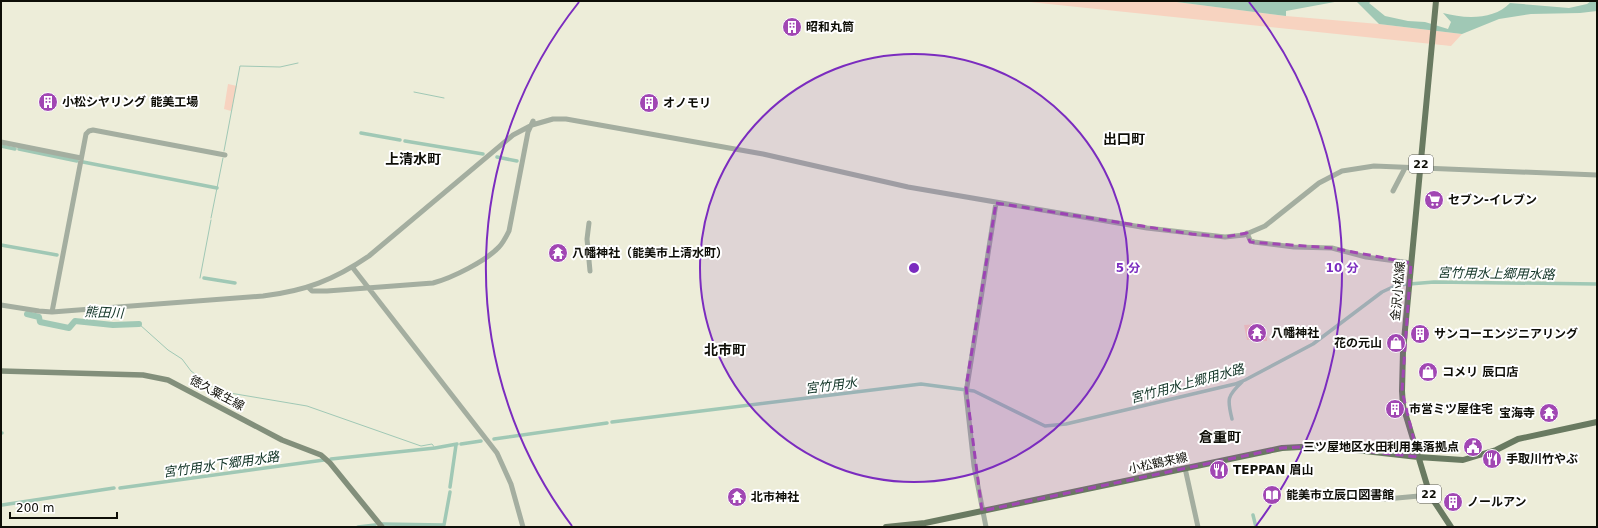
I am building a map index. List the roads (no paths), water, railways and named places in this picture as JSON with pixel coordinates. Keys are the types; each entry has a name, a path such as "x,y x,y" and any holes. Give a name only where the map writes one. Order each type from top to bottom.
{"main road":[{"name":"金沢小松線","path":"1436,1 1409,285 1402,371 1402,391 1403,406 1430,496 1451,527"},
{"name":"徳久粟生線","path":"1,371 143,375 157,377 175,383 282,440 311,450 325,458 382,527"},
{"name":"小松鶴来線","path":"886,527 925,523 1282,448 1307,446 1338,447 1418,457 1463,460 1496,450 1518,439 1597,422"}],"street":[{"path":"1,305 52,312 231,299 290,292 310,288 353,268 369,256 513,135 532,123 553,119 566,119 763,154 908,187 1147,228 1225,237 1247,233 1265,226 1319,183 1342,171 1374,166 1597,175"},
{"path":"310,288 312,291 317,291 433,283 441,281 486,258 499,247 507,235 512,222 528,132 532,123"},
{"path":"52,312 81,158 86,134 89,130 225,155"},
{"path":"1,142 81,158"},
{"path":"1393,191 1405,168"},
{"path":"986,527 972,451 966,390 996,202"},
{"path":"589,223 587,239 590,271"},
{"path":"1247,233 1250,240 1254,242 1294,247 1332,248 1366,257 1411,263"},
{"path":"353,268 370,288 496,453 512,484 523,527"},
{"path":"1185,468 1198,527"},
{"path":"1302,493 1386,499 1430,496"}],"waterway":[{"path":"224,151 240,66 280,67 298,63"},
{"path":"414,92 444,98"},
{"path":"361,133 400,140"},
{"path":"405,141 483,154"},
{"path":"1,146 15,149"},
{"path":"19,149 77,161"},
{"path":"497,157 517,161"},
{"path":"211,218 223,158"},
{"path":"83,162 217,188"},
{"path":"200,278 211,220"},
{"path":"1,245 57,255"},
{"path":"204,278 235,283"},
{"name":"宮竹用水上郷用水路","path":"612,422 921,384 974,391 1045,426 1066,424 1235,384 1245,380 1313,344 1382,292 1397,285 1434,282 1597,284"},
{"name":"熊田川","path":"27,314 39,317 40,322 69,328 75,321 113,325 139,324"},
{"path":"139,324 168,350 182,359 191,371 218,391 307,406 421,446 432,444 435,448"},
{"path":"1232,419 1229,407 1230,398 1233,391 1242,382"},
{"name":"宮竹用水下郷用水路","path":"494,439 607,423"},
{"name":"宮竹用水下郷用水路","path":"461,444 481,441"},
{"name":"宮竹用水下郷用水路","path":"331,459 435,448 457,444"},
{"path":"450,487 456,445"},
{"name":"宮竹用水下郷用水路","path":"120,488 324,460"},
{"name":"宮竹用水下郷用水路","path":"2,505 114,488"},
{"path":"382,524 444,525 450,492"},
{"path":"1253,515 1256,527"},
{"path":"358,527 375,525"}],"place":[{"name":"昭和丸筒","path":"792,27"},
{"name":"小松シヤリング 能美工場","path":"48,102"},
{"name":"オノモリ","path":"649,103"},
{"name":"セブン-イレブン","path":"1434,200"},
{"name":"八幡神社（能美市上清水町）","path":"558,253"},
{"name":"八幡神社","path":"1257,333"},
{"name":"サンコーエンジニアリング","path":"1420,334"},
{"name":"花の元山","path":"1396,343"},
{"name":"コメリ 辰口店","path":"1428,372"},
{"name":"市営ミツ屋住宅","path":"1395,409"},
{"name":"宝海寺","path":"1549,413"},
{"name":"三ツ屋地区水田利用集落拠点","path":"1473,447"},
{"name":"手取川竹やぶ","path":"1492,459"},
{"name":"TEPPAN 眉山","path":"1219,470"},
{"name":"能美市立辰口図書館","path":"1272,495"},
{"name":"北市神社","path":"737,497"},
{"name":"ノールアン","path":"1453,502"}],"district":[{"name":"出口町","path":"1124,139"},
{"name":"上清水町","path":"413,159"},
{"name":"北市町","path":"725,350"},
{"name":"倉重町","path":"1220,437"}],"water label":[{"name":"宮竹用水","path":"831,385"}]}
